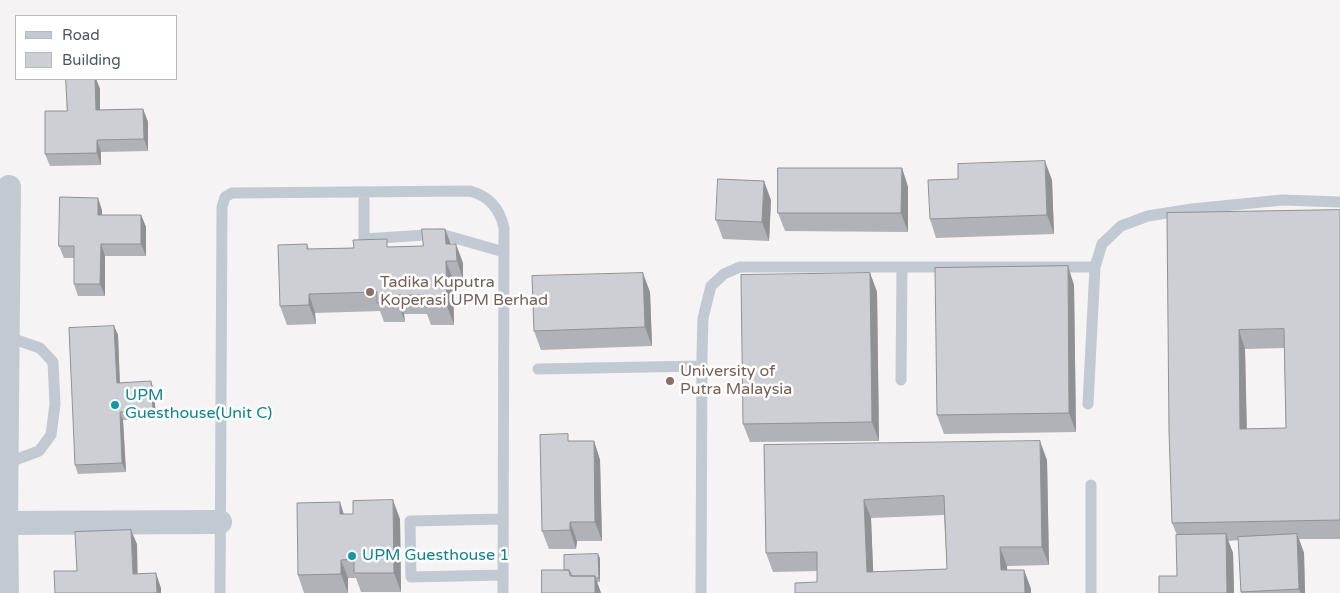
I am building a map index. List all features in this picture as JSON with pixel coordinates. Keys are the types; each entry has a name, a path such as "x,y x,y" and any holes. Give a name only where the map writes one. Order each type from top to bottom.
{"street":[{"path":"7,593 3,523 7,462 9,187"},
{"path":"3,523 220,522"}],"lane":[{"path":"220,593 222,207 224,197 232,193 470,191 493,203 502,219 504,228 503,593"},
{"path":"364,192 364,239 441,234 504,252"},
{"path":"1088,404 1095,267 1102,244 1121,226 1148,216 1282,200 1340,202"},
{"path":"701,593 703,318 711,286 724,274 740,267 1095,267"},
{"path":"901,380 902,267"},
{"path":"7,462 39,451 51,436 55,404 52,362 40,348 8,337"},
{"path":"538,369 702,366"},
{"path":"1091,485 1091,593"},
{"path":"503,519 410,521 411,577 503,575"}],"building":[{"path":"66,80 95,80 96,110 143,109 144,139 97,140 97,153 45,154 45,111 67,111"},
{"path":"1045,161 1047,215 930,219 928,180 958,179 958,164"},
{"path":"778,168 902,168 901,213 778,213"},
{"path":"718,179 764,181 762,222 716,220"},
{"path":"60,197 98,198 98,215 141,215 141,244 101,244 100,284 74,284 74,246 59,246"},
{"path":"1340,210 1340,520 1172,523 1169,431 1167,213","holes":["1284,329 1286,428 1240,429 1239,330"]},
{"path":"422,229 445,229 446,244 456,244 457,261 446,261 447,306 425,307 424,295 398,295 398,303 377,303 377,292 309,294 309,305 280,306 278,245 307,244 307,249 354,248 353,240 387,239 387,247 423,246"},
{"path":"1068,266 1069,413 937,415 935,268"},
{"path":"643,273 645,327 534,331 532,276"},
{"path":"870,273 872,422 743,424 741,275"},
{"name":"UPM Guesthouse(Unit C)","path":"114,326 117,383 151,381 153,410 120,412 122,463 75,465 69,328"},
{"path":"568,434 568,441 594,441 595,522 570,522 570,530 542,531 540,435"},
{"path":"1040,441 1042,547 1000,547 1001,570 1024,570 1025,593 795,593 795,583 817,582 817,552 766,553 764,445","holes":["944,496 947,569 867,572 864,500"]},
{"name":"UPM Guesthouse 1","path":"393,500 394,573 354,573 354,559 341,560 341,574 298,575 297,503 340,502 340,514 353,514 353,501"},
{"path":"131,530 133,574 156,573 157,593 55,593 54,571 77,571 75,532"},
{"path":"1226,534 1227,593 1159,593 1159,576 1177,576 1176,535"},
{"path":"1297,534 1299,589 1241,592 1238,537"},
{"path":"598,554 599,578 595,578 595,576 572,576 569,570 564,570 564,555"},
{"path":"542,570 569,570 570,576 595,576 595,593 542,593"}],"place":[{"name":"Tadika Kuputra Koperasi UPM Berhad","path":"370,292"},
{"name":"University of Putra Malaysia","path":"670,381"},
{"name":"UPM Guesthouse(Unit C)","path":"115,405"},
{"name":"UPM Guesthouse 1","path":"352,556"}]}
